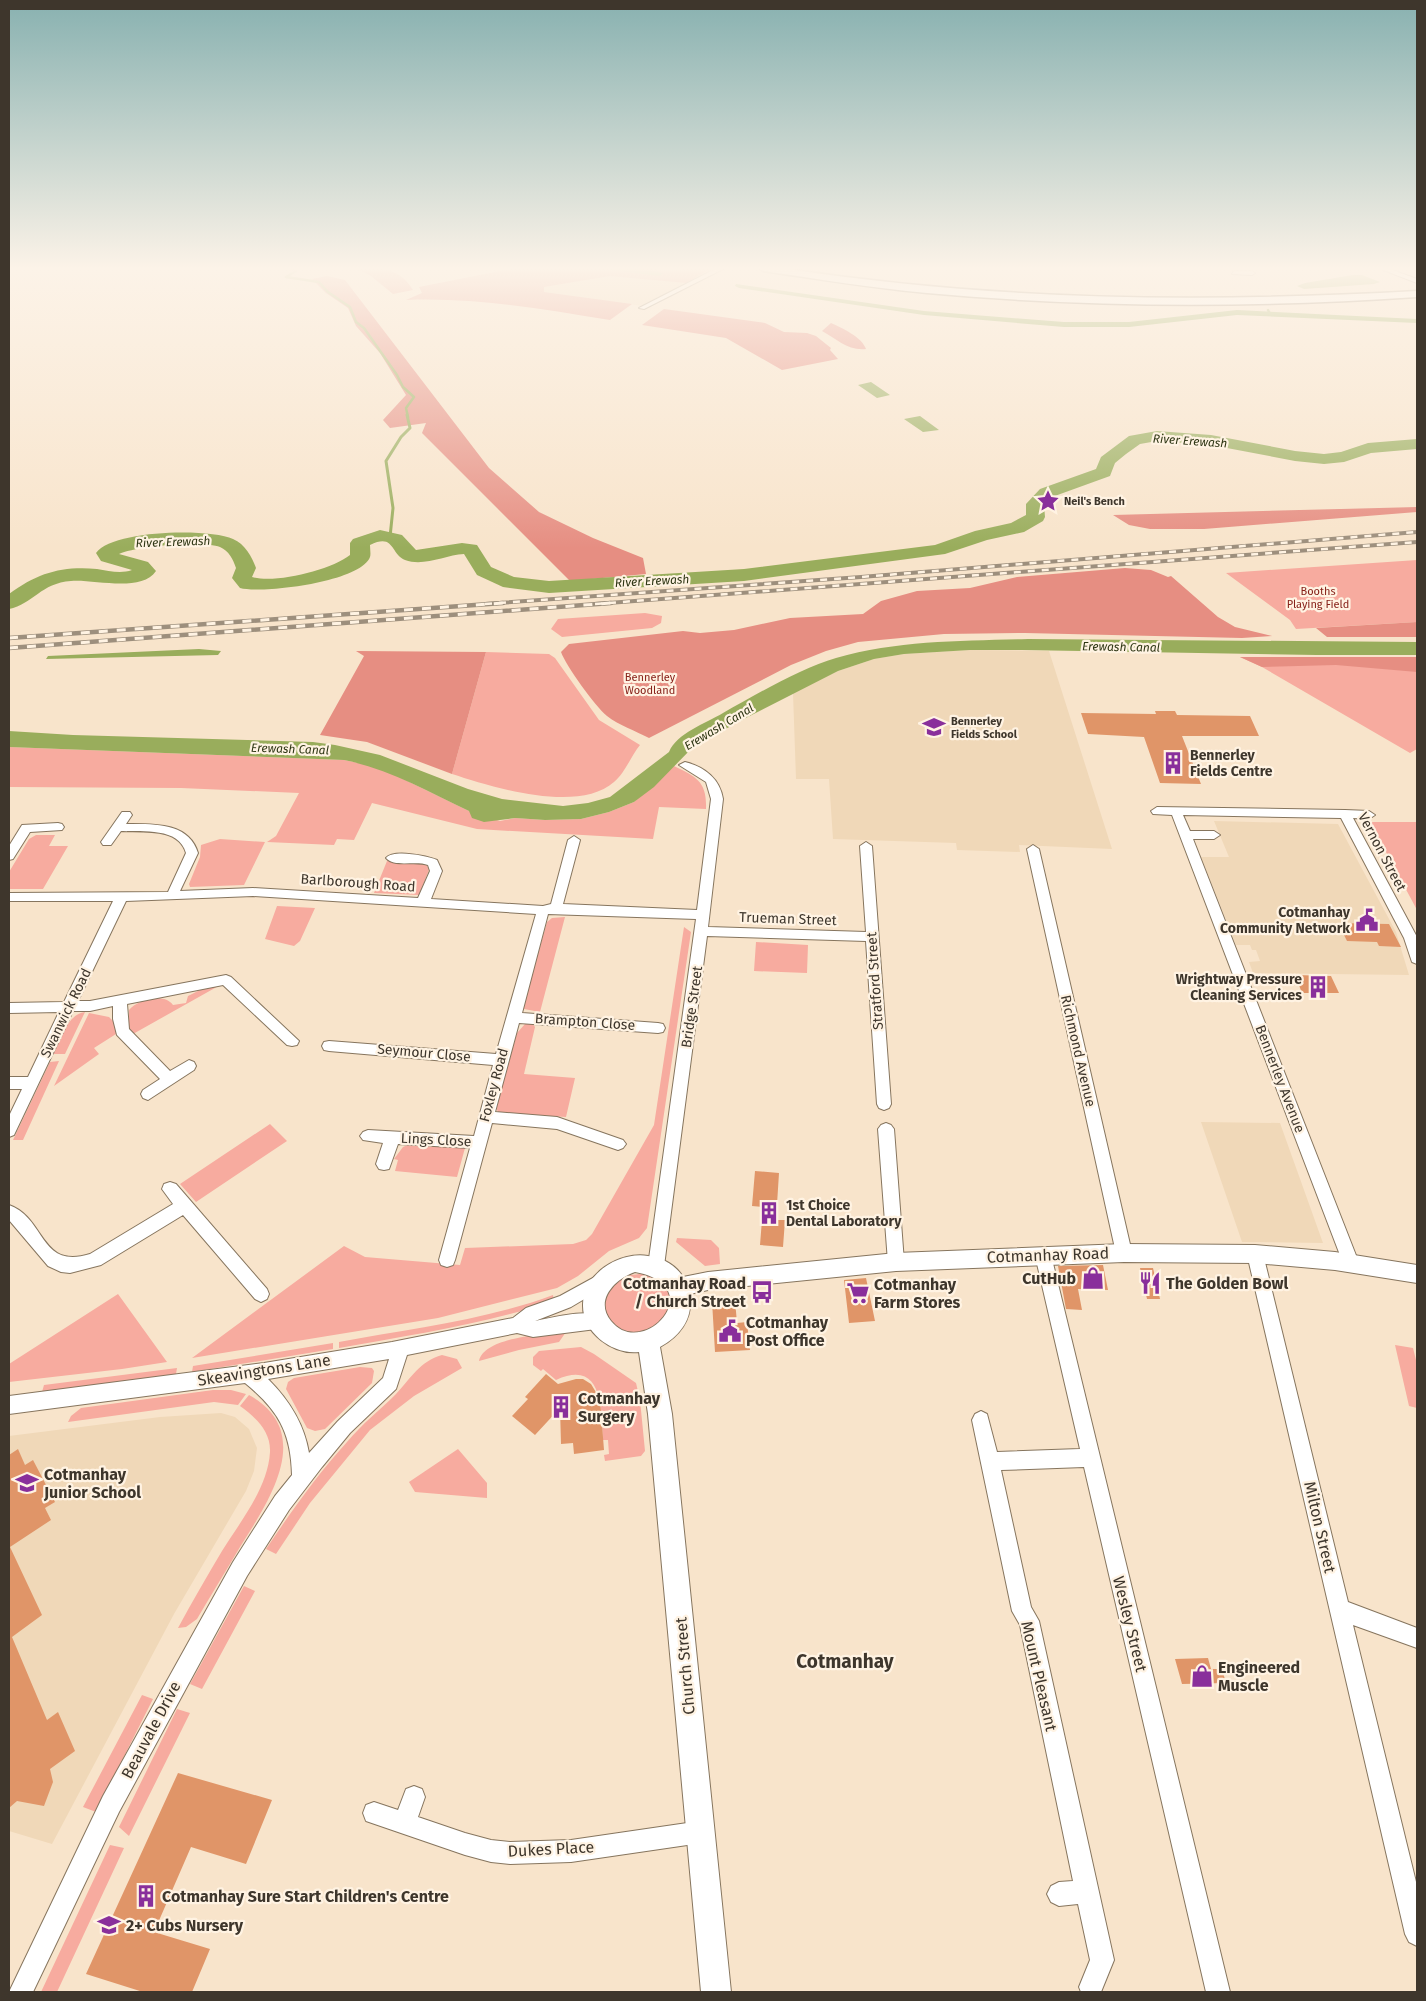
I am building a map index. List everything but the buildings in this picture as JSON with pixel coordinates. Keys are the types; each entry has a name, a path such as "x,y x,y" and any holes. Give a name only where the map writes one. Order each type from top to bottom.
{"street":[{"name":"Bridge Street","path":"656,1266 717,809 714,783 710,778 685,765"},
{"path":"1157,811 1369,815"},
{"name":"Bennerley Avenue","path":"1176,811 1351,1263"},
{"name":"Vernon Street","path":"1345,814 1411,938 1417,959"},
{"path":"107,842 126,815"},
{"path":"117,827 168,830 178,833 189,841 192,846 192,853 172,896"},
{"path":"9,856 26,828 58,828"},
{"path":"1186,835 1214,836"},
{"name":"Foxley Road","path":"448,1260 512,1017 574,840"},
{"name":"Richmond Avenue","path":"1033,849 1124,1253"},
{"name":"Stratford Street","path":"871,855 872,937 884,1104"},
{"path":"392,858 424,859 433,863 436,871 423,902"},
{"name":"Barlborough Road","path":"9,897 172,896 253,892 549,909 704,915"},
{"name":"Swanwick Road","path":"9,1131 122,896"},
{"name":"Trueman Street","path":"702,931 872,937"},
{"path":"9,1008 68,1008 180,994 226,980 292,1042"},
{"path":"120,1000 122,1031 169,1080"},
{"name":"Brampton Close","path":"512,1017 658,1028"},
{"name":"Seymour Close","path":"329,1046 349,1042 501,1060"},
{"path":"148,1094 189,1066"},
{"path":"9,1083 32,1083"},
{"path":"486,1117 557,1123 618,1144"},
{"path":"886,1129 896,1262"},
{"name":"Lings Close","path":"368,1136 479,1142"},
{"name":"Lings Close","path":"384,1164 392,1137"},
{"path":"170,1189 261,1294"},
{"path":"9,1212 23,1225 53,1262 70,1266 83,1265 95,1260 184,1206"},
{"name":"Cotmanhay Road","path":"678,1287 708,1281 896,1262 1124,1253 1255,1254 1351,1263 1417,1274"},
{"name":"Milton Street","path":"1255,1254 1417,1934"},
{"name":"Wesley Street","path":"1043,1255 1218,1992"},
{"path":"634,1263 656,1266 670,1274 678,1287 681,1305 674,1323 658,1337 648,1341 638,1342 619,1339 604,1330 598,1322 594,1306 595,1296 605,1277 614,1270 634,1263"},
{"name":"Skeavingtons Lane","path":"517,1325 532,1313 565,1302 605,1277"},
{"name":"Skeavingtons Lane","path":"9,1405 247,1373 400,1348 517,1325 533,1328 570,1322 598,1322"},
{"name":"Church Street","path":"648,1341 660,1414 716,1992"},
{"name":"Beauvale Drive","path":"20,1992 111,1804 196,1647 247,1558 300,1478 344,1427 390,1383 400,1348"},
{"path":"247,1373 276,1396 292,1425 301,1458 300,1478"},
{"name":"Mount Pleasant","path":"981,1420 1022,1611 1028,1621 1102,1960 1091,1987"},
{"path":"990,1461 1090,1458"},
{"path":"1339,1609 1417,1638"},
{"path":"404,1823 414,1797"},
{"name":"Dukes Place","path":"374,1813 466,1844 491,1851 510,1853 571,1851 701,1832"},
{"path":"1059,1894 1087,1892"}],"shaded area":[{"name":"Bennerley Fields School","path":"970,650 1049,651 1112,849 1019,845 1020,852 957,850 956,843 833,839 829,779 796,779 793,693 838,671 874,659 904,654"},
{"path":"1214,821 1338,824 1396,932 1409,975 1253,973 1249,962 1260,961 1256,950 1252,950 1250,945 1236,945 1201,857 1229,857"},
{"path":"1201,1122 1280,1123 1323,1243 1242,1242"},
{"path":"221,1413 235,1417 249,1429 257,1448 254,1471 246,1491 174,1614 52,1844 9,1831 9,1436 160,1417"}],"green space":[{"path":"385,361 407,361 489,468 539,512 593,538 643,558 646,574 570,581 422,433 426,423 390,428 383,420 406,395"},
{"path":"767,361 826,361 782,370"},
{"path":"1417,507 1417,512 1204,529 1150,529 1129,525 1113,515"},
{"name":"Booths Playing Field","path":"1417,560 1417,622 1296,629 1290,620 1226,573"},
{"name":"Bennerley Woodland","path":"1125,568 1151,570 1168,577 1171,576 1218,617 1235,627 1272,636 1242,638 1025,633 944,634 858,642 826,651 791,665 649,738 607,716 588,695 561,652 569,644 683,631 700,633 734,630 790,618 863,614 881,601 917,591 970,588 1017,577"},
{"path":"645,613 662,616 661,623 652,628 562,637 551,629 558,619"},
{"path":"1417,622 1417,637 1327,637 1316,628"},
{"path":"356,651 486,652 452,774 367,742 320,735 364,656"},
{"path":"486,652 549,654 555,658 599,720 640,745 618,778 598,791 579,796 557,797 511,791 452,774"},
{"path":"1240,657 1417,657 1417,749 1410,753 1262,667"},
{"path":"1240,657 1417,657 1417,672 1336,665 1262,667"},
{"path":"9,747 344,760 369,765 391,773 469,811 500,821 515,818 545,820 581,819 609,812 634,802 674,766 694,777 702,786 705,792 706,809 659,807 653,839 477,829 372,803 354,840 337,839 334,845 267,842 276,836 299,793 181,788 9,787"},
{"path":"1370,822 1417,822 1417,910"},
{"path":"36,835 55,835 49,846 68,846 43,889 9,889 9,872 29,839"},
{"path":"220,839 265,842 244,885 190,887 189,884 200,857 201,845"},
{"path":"387,861 427,865 429,870 419,895 374,893"},
{"path":"277,906 315,908 300,941 294,946 265,939"},
{"path":"565,917 540,1012 524,1009 523,1006 547,922 552,918"},
{"path":"684,927 691,932 647,1228 639,1238 609,1251 578,1276 557,1288 438,1318 192,1358 344,1246 365,1257 460,1265 465,1248 573,1244 586,1240 592,1234 654,1125"},
{"path":"756,942 808,945 807,973 754,971"},
{"path":"222,984 133,1034 129,1028 129,1010 138,1003 157,998 169,1001 173,1005 186,1003 188,996 200,990 200,987"},
{"path":"85,1012 65,1054 53,1054 69,1022 74,1017"},
{"path":"89,1013 109,1017 115,1023 116,1034 94,1048 99,1054 54,1086"},
{"path":"532,1023 535,1027 524,1074 575,1078 566,1117 503,1113 498,1112 496,1108 517,1033 525,1024"},
{"path":"59,1061 23,1140 13,1140 50,1062"},
{"path":"270,1124 287,1141 196,1202 180,1184"},
{"path":"410,1144 465,1148 457,1177 395,1171 398,1160 394,1159 403,1147"},
{"path":"677,1238 711,1240 719,1248 720,1264 705,1266 676,1242"},
{"path":"636,1274 651,1274 668,1287 671,1303 668,1311 658,1323 645,1331 629,1333 621,1331 608,1321 604,1304 605,1294 617,1280"},
{"path":"118,1294 167,1362 9,1382 9,1364"},
{"path":"553,1295 554,1301 501,1316 448,1328 339,1348 339,1342 474,1317 528,1304"},
{"path":"566,1332 559,1342 479,1361 483,1353 503,1342 516,1338"},
{"path":"333,1343 333,1349 192,1372 193,1366"},
{"path":"1395,1345 1413,1348 1417,1364 1417,1408 1409,1406"},
{"path":"581,1347 636,1383 640,1400 645,1451 641,1456 605,1461 604,1455 609,1454 608,1440 603,1440 600,1402 597,1391 591,1382 583,1376 572,1375 556,1380 543,1369 541,1371 533,1365 533,1357 539,1351"},
{"path":"442,1355 457,1359 462,1368 414,1396 370,1430 310,1503 276,1554 266,1549 315,1481 353,1435 422,1366"},
{"path":"360,1367 372,1368 374,1371 372,1383 325,1429 315,1431 307,1428 286,1389 288,1382 294,1378"},
{"path":"177,1368 176,1374 42,1392 44,1385"},
{"path":"213,1390 231,1390 246,1394 238,1405 214,1402 68,1422 71,1416 81,1408"},
{"path":"249,1395 269,1410 280,1428 283,1447 280,1468 263,1509 197,1619 186,1627 178,1628 222,1551 252,1504 264,1479 268,1465 270,1444 261,1425 240,1406"},
{"path":"458,1449 487,1483 487,1498 415,1492 409,1482"},
{"path":"244,1586 255,1591 202,1689 190,1684"},
{"path":"142,1695 153,1699 96,1812 83,1807"},
{"path":"177,1709 190,1713 129,1836 119,1827"},
{"path":"110,1845 124,1848 57,1992 41,1992"}],"water":[{"path":"871,382 890,395 877,398 858,385"},
{"path":"920,416 939,430 923,432 904,419"},
{"name":"Erewash Canal","path":"1028,639 1417,642 1417,655 970,650 904,654 874,659 838,671 693,747 654,787 634,802 609,812 581,819 545,820 515,818 484,822 472,818 469,811 408,781 377,769 344,760 9,747 9,731 73,735 313,742 380,755 468,789 502,799 563,806 588,803 610,797 669,752 678,739 685,734 778,682 822,662 860,652 931,642"},
{"path":"199,649 221,651 218,655 46,659 48,656"}],"waterway":[{"path":"387,361 403,387 414,397 406,408 408,417"},
{"path":"390,537 393,508 386,461 401,437 410,428 407,415"},
{"name":"River Erewash","path":"9,603 35,585 53,577 82,575 126,578 140,575 146,571 141,566 108,557 106,553 125,545 177,539 217,540 229,544 241,556 245,564 246,568 242,578 247,584 259,585 307,579 339,570 360,557 360,543 369,538 380,536 395,539 410,555 418,556 455,549 470,549 484,571 510,583 549,587 744,575 938,550 982,535 1017,528 1036,517 1035,504 1046,493 1104,472 1107,461 1135,440 1157,436 1211,440 1295,456 1324,459 1344,457 1368,448 1417,444"}],"railway":[{"path":"485,604 861,577 1417,532"},
{"path":"595,604 1417,542"},
{"path":"9,638 503,603"},
{"path":"9,648 611,603"}],"place":[{"name":"Neil's Bench","path":"1048,501"},
{"name":"Bennerley Fields School","path":"934,727"},
{"name":"Bennerley Fields Centre","path":"1173,763"},
{"name":"Cotmanhay Community Network","path":"1367,920"},
{"name":"Wrightway Pressure Cleaning Services","path":"1318,987"},
{"name":"1st Choice Dental Laboratory","path":"769,1213"},
{"name":"CutHub","path":"1093,1278"},
{"name":"The Golden Bowl","path":"1150,1283"},
{"name":"Cotmanhay Road / Church Street","path":"762,1292"},
{"name":"Cotmanhay Farm Stores","path":"858,1293"},
{"name":"Cotmanhay Post Office","path":"730,1331"},
{"name":"Cotmanhay Surgery","path":"561,1407"},
{"name":"Cotmanhay Junior School","path":"27,1483"},
{"name":"Engineered Muscle","path":"1202,1676"},
{"name":"Cotmanhay Sure Start Children's Centre","path":"146,1896"},
{"name":"2+ Cubs Nursery","path":"109,1925"}],"district":[{"name":"Cotmanhay","path":"845,1661"}]}
